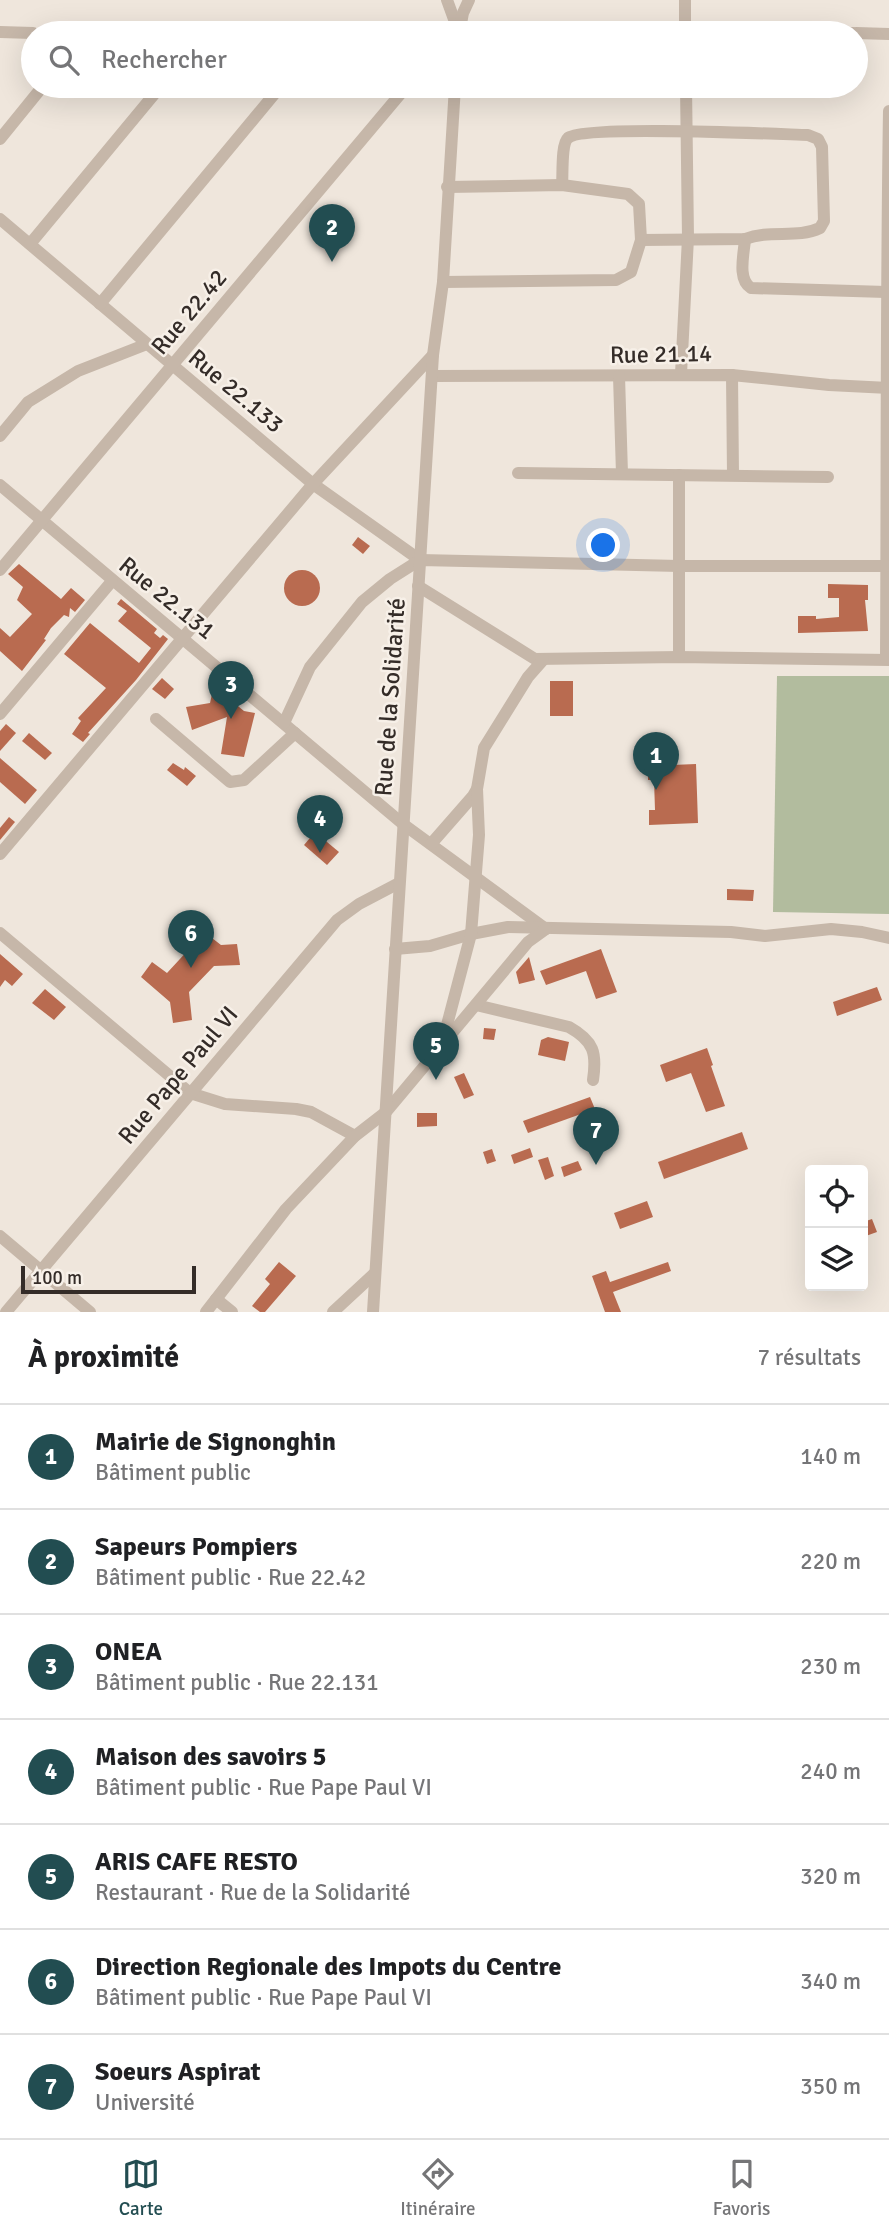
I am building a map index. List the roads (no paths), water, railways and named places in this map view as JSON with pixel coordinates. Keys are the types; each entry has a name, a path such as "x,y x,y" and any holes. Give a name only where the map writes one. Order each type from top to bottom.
{"street":[{"path":"447,0 455,21"},
{"path":"461,21 469,0"},
{"path":"685,0 685,21"},
{"path":"0,32 21,33"},
{"path":"868,33 889,34"},
{"path":"0,139 33,98"},
{"path":"30,244 151,98"},
{"path":"100,304 271,98"},
{"name":"Rue 22.42","path":"0,570 398,98"},
{"name":"Rue de la Solidarité","path":"373,1312 433,355 443,282 454,98"},
{"path":"681,374 688,238 686,98"},
{"path":"418,586 526,655 543,660 678,657 888,660 886,292 889,111"},
{"path":"562,185 565,142 569,136 579,133 630,130 808,135 818,139 822,147 824,221 821,228 809,234 759,233 745,239 641,240"},
{"path":"443,282 616,280 631,272 641,240 639,204 628,194 562,185 447,187"},
{"name":"Rue 22.133","path":"0,219 313,484 420,560"},
{"path":"745,239 743,278 751,288 886,292"},
{"path":"0,436 28,402 78,371 147,344"},
{"path":"0,854 313,484 433,355"},
{"path":"732,375 733,475"},
{"name":"Rue 21.14","path":"432,376 732,375 888,388"},
{"path":"619,376 622,474"},
{"path":"518,472 828,477"},
{"path":"678,657 679,475"},
{"name":"Rue 22.131","path":"0,485 403,824 546,929"},
{"path":"284,723 310,667 362,602 390,579 420,560 679,566 886,566"},
{"path":"0,714 112,581"},
{"path":"442,1045 471,934 479,835 477,789 484,748 528,677 543,660"},
{"path":"156,719 230,782 244,780 295,733"},
{"path":"431,844 462,811 477,789"},
{"name":"Rue Pape Paul VI","path":"6,1312 337,920 359,904 399,883"},
{"path":"395,949 430,946 508,927 731,932 765,936 831,929 889,938"},
{"path":"206,1312 286,1209 355,1136 386,1112 528,942 546,929"},
{"path":"0,933 190,1093 225,1104 310,1112 355,1136"},
{"path":"476,1005 569,1027 581,1034 592,1046 596,1060 593,1080"},
{"path":"0,1236 90,1312"},
{"path":"333,1312 375,1273"},
{"path":"216,1299 232,1312"}],"place":[{"name":"Sapeurs Pompiers","path":"332,262"},
{"name":"ONEA","path":"231,719"},
{"name":"Mairie de Signonghin","path":"656,790"},
{"name":"Maison des savoirs 5","path":"320,853"},
{"name":"Direction Regionale des Impots du Centre","path":"191,968"},
{"name":"ARIS CAFE RESTO","path":"436,1080"},
{"name":"Soeurs Aspirat","path":"596,1165"}]}
